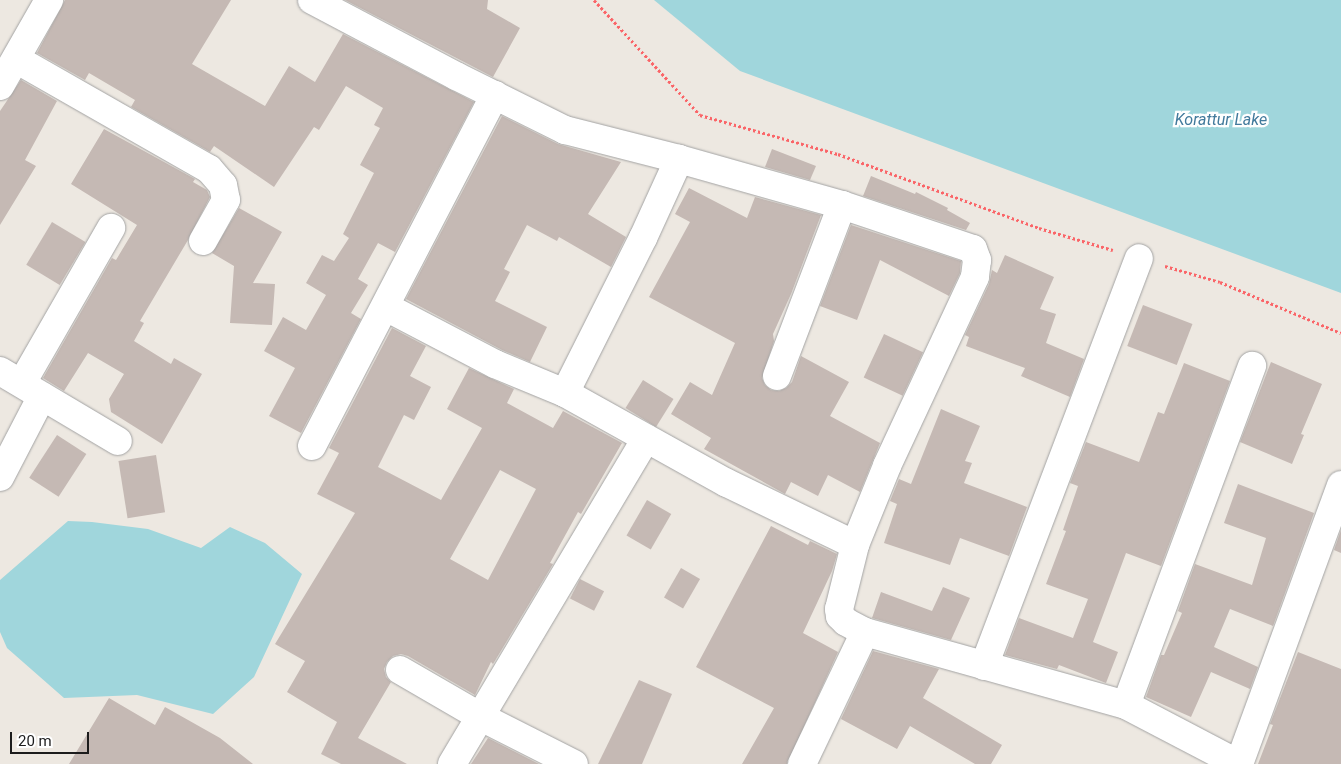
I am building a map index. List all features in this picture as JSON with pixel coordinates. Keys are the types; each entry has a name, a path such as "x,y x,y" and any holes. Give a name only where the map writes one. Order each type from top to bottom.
{"street":[{"path":"0,86 49,0"},
{"path":"312,0 495,96 565,130 679,158 842,205 973,249 977,260 975,277 887,466 855,545 839,609 840,616 846,622 865,632 1126,705 1239,764 1341,485"},
{"path":"16,59 209,169 223,185 226,200 204,241"},
{"path":"312,446 495,96"},
{"path":"565,393 643,238 679,158"},
{"path":"777,376 842,205"},
{"path":"0,477 21,383 111,228"},
{"path":"984,666 1138,258"},
{"path":"386,307 495,364 565,393 727,483 855,545"},
{"path":"1126,705 1252,366"},
{"path":"21,383 118,441"},
{"path":"452,764 646,438"},
{"path":"802,764 865,632"},
{"path":"400,670 481,717 574,764"}],"path":[{"path":"594,0 700,115 838,154 1039,228 1220,282 1341,333"}],"water":[{"name":"Korattur Lake","path":"654,0 1341,0 1341,293 740,71"},
{"path":"68,521 148,529 201,548 230,527 265,543 302,574 254,677 213,714 137,695 64,698 7,648 0,632 0,580"}],"building":[{"path":"65,0 231,0 192,64 265,106 289,66 315,82 343,34 474,102 395,252 378,243 358,279 368,285 351,313 361,319 301,433 269,416 295,368 264,351 283,317 306,330 326,295 306,283 322,255 334,261 349,238 343,234 374,173 360,165 380,128 374,125 383,108 346,86 319,130 314,127 274,187 214,146 210,152 131,107 135,100 89,73 85,80 37,53"},
{"path":"345,0 488,0 487,9 520,28 493,77"},
{"path":"21,80 57,101 25,160 36,166 0,225 0,111"},
{"path":"502,116 558,144 621,162 588,214 626,237 611,267 559,237 557,241 527,225 504,269 510,272 495,301 547,327 530,362 502,350 406,299"},
{"path":"104,129 195,179 193,182 207,190 210,197 188,240 140,321 144,323 134,341 171,364 174,358 202,374 162,444 111,412 109,399 124,374 88,353 64,391 43,378 112,258 116,260 137,225 71,184"},
{"path":"772,149 816,166 810,180 765,167"},
{"path":"871,176 915,194 916,192 948,208 947,210 970,223 966,230 863,196"},
{"path":"689,188 747,218 755,197 821,215 791,294 773,334 774,341 762,378 765,385 771,390 779,391 786,388 792,382 801,356 849,382 830,416 880,443 860,492 828,475 818,496 791,482 785,494 704,449 711,438 671,414 690,382 712,395 735,343 649,297 690,222 675,214"},
{"path":"239,208 282,232 253,283 275,284 272,325 230,323 234,266 212,253"},
{"path":"52,222 85,242 60,285 26,265"},
{"path":"851,225 961,261 960,273 949,296 880,260 857,320 820,306"},
{"path":"1005,255 1054,277 1040,309 1056,314 1046,343 1084,359 1070,397 1021,376 1025,368 966,346 969,337 965,335 989,284 992,270 997,273"},
{"path":"1143,305 1192,324 1177,365 1127,346"},
{"path":"392,328 426,346 410,376 431,387 414,420 404,415 378,467 441,500 482,428 447,409 469,368 514,389 507,403 553,428 563,411 622,443 581,514 578,512 550,563 553,564 493,664 491,662 475,695 408,656 401,654 393,656 387,662 384,669 386,677 391,682 358,738 407,764 341,764 321,754 337,722 287,692 305,661 275,644 355,513 317,494 339,453 329,448","holes":["500,470 536,489 488,580 450,559"]},
{"path":"884,334 923,352 903,396 864,378"},
{"path":"1271,362 1322,384 1301,434 1304,435 1292,464 1240,442"},
{"path":"1184,363 1230,381 1161,566 1126,553 1093,642 1118,652 1106,683 1059,665 1057,669 1005,655 1019,618 1073,638 1088,599 1046,584 1066,531 1063,530 1078,486 1070,483 1086,442 1139,462 1158,412 1164,414"},
{"path":"643,380 674,399 656,427 626,408"},
{"path":"941,409 980,426 965,461 972,463 964,483 1027,507 1009,556 960,538 950,565 884,543 897,504 890,501 899,479 911,484"},
{"path":"57,435 86,454 59,497 29,478"},
{"path":"156,455 165,512 128,518 118,461"},
{"path":"1238,484 1314,513 1273,626 1230,609 1214,647 1258,667 1250,689 1211,672 1191,717 1146,697 1161,655 1164,655 1182,613 1178,611 1195,564 1252,585 1266,538 1224,523"},
{"path":"647,500 671,514 651,550 626,536"},
{"path":"771,526 808,545 810,541 837,554 832,571 803,633 838,652 787,764 742,764 774,708 696,667"},
{"path":"1341,530 1341,553 1334,550"},
{"path":"681,568 700,579 683,608 664,597"},
{"path":"580,579 604,591 594,611 570,599"},
{"path":"943,587 970,598 951,640 872,618 881,592 932,611"},
{"path":"873,651 939,669 923,698 1002,745 991,764 975,764 910,726 897,749 841,719"},
{"path":"1298,652 1341,669 1341,764 1258,764 1273,725 1270,724"},
{"path":"639,680 672,694 642,764 598,764"},
{"path":"109,698 155,725 165,707 220,738 253,764 69,764"},
{"path":"488,738 539,764 471,764"}]}
